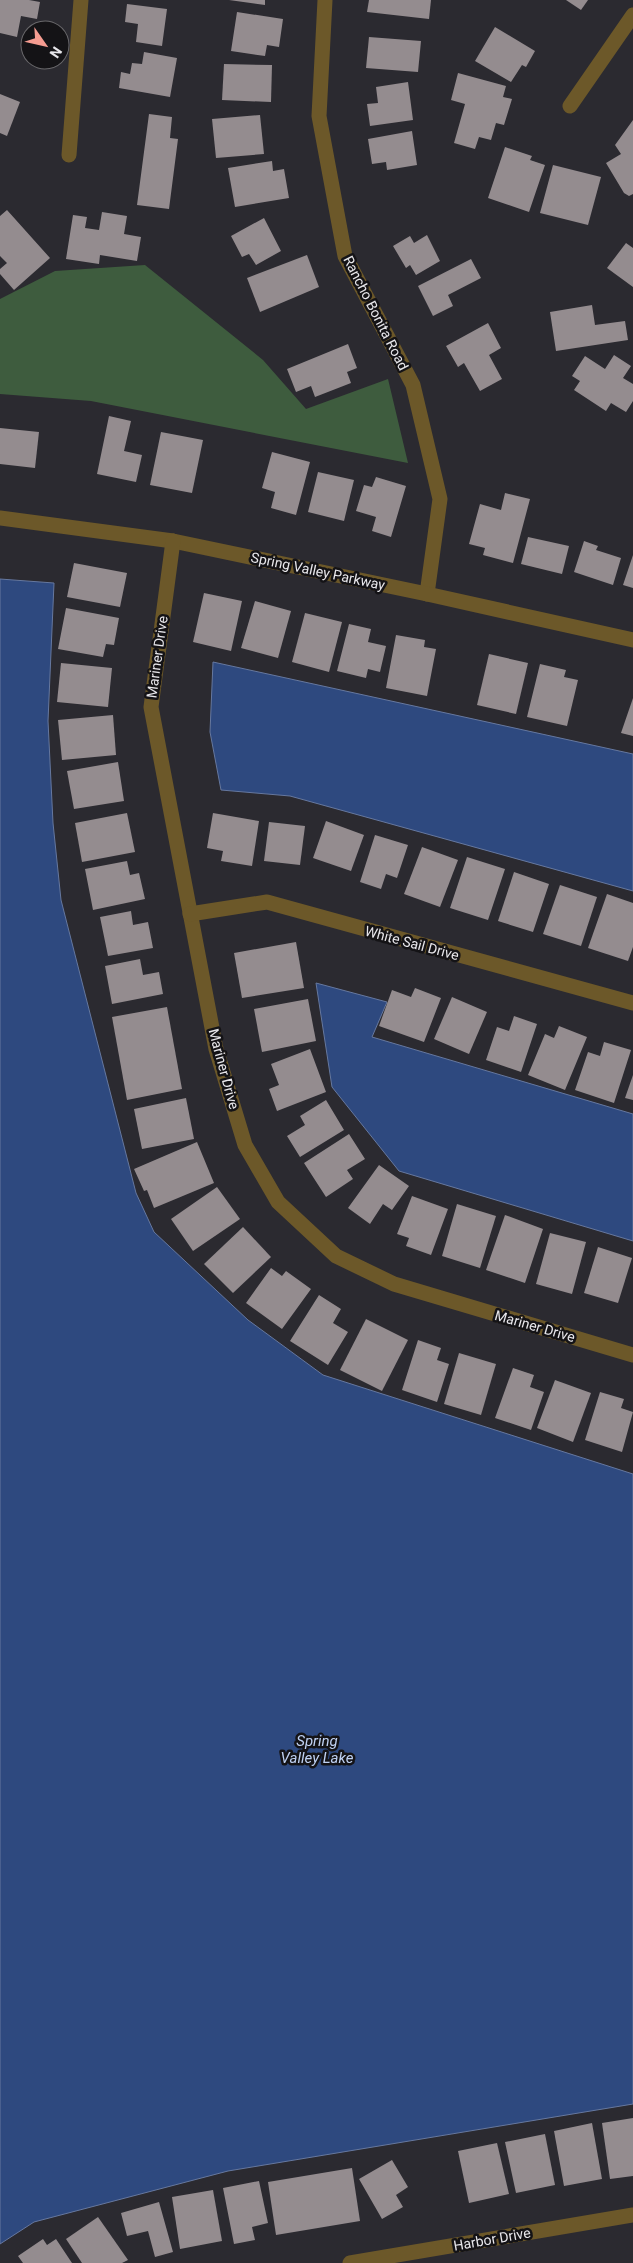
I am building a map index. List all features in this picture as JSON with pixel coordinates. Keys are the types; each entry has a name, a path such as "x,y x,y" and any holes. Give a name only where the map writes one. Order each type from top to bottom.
{"street":[{"path":"69,155 81,0"},
{"name":"Rancho Bonita Road","path":"325,0 319,116 345,256 413,384 440,499 427,594"},
{"path":"570,106 633,15"},
{"name":"Spring Valley Parkway","path":"0,518 173,541 427,594 633,640"},
{"name":"Mariner Drive","path":"173,541 151,707 216,1049 245,1145 278,1202 336,1256 394,1284 633,1355"},
{"name":"White Sail Drive","path":"190,914 267,902 633,1004"},
{"name":"Harbor Drive","path":"350,2263 633,2215"}],"green space":[{"path":"145,265 263,360 306,409 388,379 408,463 91,401 0,394 0,299 55,271"}],"water":[{"name":"Spring Valley Lake","path":"0,579 54,583 48,721 53,823 61,900 136,1193 154,1232 248,1320 323,1375 633,1474 633,2104 228,2171 34,2222 0,2244"},
{"path":"213,662 633,754 633,891 290,796 221,790 210,732"},
{"path":"316,983 387,1002 372,1037 633,1114 633,1241 399,1171 332,1087"}],"building":[{"path":"0,0 40,2 37,19 21,16 17,37 0,33"},
{"path":"229,0 265,0 265,5"},
{"path":"369,0 431,0 429,19 367,12"},
{"path":"566,0 588,0 581,10"},
{"path":"127,4 167,9 162,46 136,42 138,24 125,22"},
{"path":"237,12 283,19 279,47 267,45 265,56 231,51"},
{"path":"495,27 535,51 526,67 522,65 511,82 475,61"},
{"path":"369,37 421,41 418,72 366,68"},
{"path":"144,52 177,58 170,97 119,88 121,72 130,74 132,63 142,64"},
{"path":"224,64 272,65 271,102 222,100"},
{"path":"458,73 506,86 503,97 512,99 504,125 496,123 491,140 479,137 475,149 454,143 465,104 451,100"},
{"path":"408,82 413,120 370,126 367,104 378,103 376,87"},
{"path":"0,94 20,102 7,136 0,133"},
{"path":"149,114 172,117 170,138 178,139 169,209 137,205"},
{"path":"260,115 264,154 216,158 212,119"},
{"path":"633,120 633,194 629,196 624,193 606,163 621,154 615,145"},
{"path":"412,131 417,165 387,170 386,162 372,164 368,139"},
{"path":"505,147 532,156 530,160 545,165 529,212 488,198"},
{"path":"272,161 273,171 284,169 289,198 235,207 228,168"},
{"path":"553,165 601,177 588,225 540,213"},
{"path":"7,210 50,258 14,290 0,274 0,269 7,263 0,256 0,216"},
{"path":"102,212 127,216 124,234 141,237 137,261 100,255 99,264 66,259 73,215 87,217 85,228 99,230"},
{"path":"264,218 281,251 256,265 249,254 242,257 231,236"},
{"path":"427,235 440,261 416,275 410,265 406,268 393,246 410,236 414,243"},
{"path":"626,243 633,248 633,287 607,268"},
{"path":"307,255 319,287 260,312 247,278"},
{"path":"471,259 481,278 448,295 453,306 433,316 418,286"},
{"path":"592,305 595,325 625,321 628,340 556,351 550,312"},
{"path":"488,323 501,348 489,355 502,379 480,391 464,363 458,367 446,346"},
{"path":"348,344 357,368 347,372 351,383 315,397 311,386 296,392 287,369"},
{"path":"614,355 631,366 623,378 633,384 633,401 626,412 611,403 606,411 574,390 580,381 572,376 585,356 605,369"},
{"path":"109,416 131,421 124,451 142,455 136,482 97,474"},
{"path":"0,428 39,432 35,468 0,464"},
{"path":"161,432 203,440 192,493 150,485"},
{"path":"272,452 310,462 296,515 271,508 275,492 262,488"},
{"path":"318,472 354,480 344,521 308,512"},
{"path":"376,477 406,486 391,537 372,531 376,517 356,511 364,485 372,487"},
{"path":"505,493 530,499 513,563 483,555 485,548 469,544 480,504 501,510"},
{"path":"528,537 569,546 562,574 521,564"},
{"path":"584,541 598,546 596,550 621,558 613,585 574,572"},
{"path":"633,555 633,588 623,585"},
{"path":"74,563 127,573 120,607 67,597"},
{"path":"204,593 242,601 231,651 193,642"},
{"path":"255,601 291,611 278,658 241,648"},
{"path":"66,608 119,618 114,645 106,644 103,657 58,649"},
{"path":"305,613 342,622 329,672 292,662"},
{"path":"349,624 371,629 368,642 386,646 380,672 368,669 366,678 337,671"},
{"path":"396,635 425,640 424,647 436,649 427,696 386,688"},
{"path":"489,654 528,663 516,714 477,705"},
{"path":"61,663 112,668 108,707 57,702"},
{"path":"540,664 566,670 564,677 578,680 567,726 527,717"},
{"path":"633,698 633,736 621,733"},
{"path":"113,715 116,755 62,760 58,720"},
{"path":"118,762 124,801 74,809 67,771"},
{"path":"127,813 135,852 82,862 75,823"},
{"path":"213,813 259,821 252,866 221,861 223,851 207,848"},
{"path":"326,821 364,835 351,871 313,858"},
{"path":"269,822 305,826 300,865 264,861"},
{"path":"375,835 408,845 397,878 386,874 381,889 360,882"},
{"path":"422,847 458,860 440,907 404,894"},
{"path":"467,857 505,869 488,920 450,908"},
{"path":"127,861 130,875 139,873 145,899 93,910 85,869"},
{"path":"514,872 549,884 533,932 498,921"},
{"path":"560,885 597,897 581,946 543,934"},
{"path":"607,894 633,903 633,947 628,961 588,948"},
{"path":"131,911 133,925 148,922 153,948 108,956 100,917"},
{"path":"296,942 304,988 242,998 234,953"},
{"path":"140,959 143,975 159,972 163,994 112,1004 105,966"},
{"path":"415,988 441,998 424,1042 379,1026 392,990 411,997"},
{"path":"452,997 487,1012 469,1054 434,1039"},
{"path":"308,999 316,1041 262,1052 254,1009"},
{"path":"167,1007 182,1089 127,1100 112,1017"},
{"path":"514,1016 537,1024 521,1072 486,1060 497,1027 509,1031"},
{"path":"559,1026 587,1037 565,1090 528,1075 545,1034 554,1038"},
{"path":"604,1042 631,1050 614,1103 575,1090 588,1052 600,1056"},
{"path":"310,1049 326,1092 277,1111 269,1089 279,1085 271,1064"},
{"path":"633,1075 633,1100 625,1098"},
{"path":"186,1098 194,1139 142,1149 134,1109"},
{"path":"326,1100 344,1130 300,1157 287,1136 305,1125 300,1116"},
{"path":"349,1134 365,1159 347,1170 353,1179 326,1197 304,1163"},
{"path":"197,1142 214,1183 154,1208 147,1190 144,1191 134,1169"},
{"path":"379,1165 409,1186 392,1210 383,1204 370,1224 348,1208"},
{"path":"217,1187 240,1219 193,1251 171,1219"},
{"path":"412,1196 448,1209 431,1255 406,1246 409,1238 397,1234"},
{"path":"457,1204 496,1216 480,1268 442,1256"},
{"path":"505,1215 543,1229 525,1283 486,1270"},
{"path":"243,1227 271,1257 233,1293 204,1264"},
{"path":"550,1233 586,1242 572,1294 536,1284"},
{"path":"598,1247 632,1258 618,1303 584,1293"},
{"path":"271,1268 282,1276 286,1271 311,1289 282,1329 246,1303"},
{"path":"319,1295 341,1309 333,1323 348,1332 328,1365 290,1341"},
{"path":"366,1319 408,1340 382,1391 340,1370"},
{"path":"418,1340 441,1348 437,1360 449,1364 437,1402 402,1390"},
{"path":"459,1353 496,1364 481,1415 444,1404"},
{"path":"513,1368 534,1375 530,1387 544,1392 531,1430 495,1418"},
{"path":"555,1380 591,1393 573,1442 537,1428"},
{"path":"600,1392 624,1399 621,1408 633,1412 622,1452 585,1440"},
{"path":"633,2118 633,2176 610,2179 602,2123"},
{"path":"592,2123 602,2179 564,2186 554,2131"},
{"path":"545,2134 555,2185 516,2193 505,2142"},
{"path":"497,2143 509,2194 469,2203 458,2151"},
{"path":"392,2160 408,2187 396,2195 403,2207 382,2219 359,2179"},
{"path":"352,2168 360,2221 276,2235 268,2182"},
{"path":"259,2181 268,2223 252,2227 255,2240 234,2244 223,2188"},
{"path":"213,2190 222,2241 180,2249 172,2197"},
{"path":"159,2202 173,2252 155,2257 148,2231 127,2236 121,2213"},
{"path":"98,2217 128,2260 122,2263 82,2263 66,2239"},
{"path":"43,2239 47,2245 56,2239 72,2263 23,2263 18,2256"}]}
